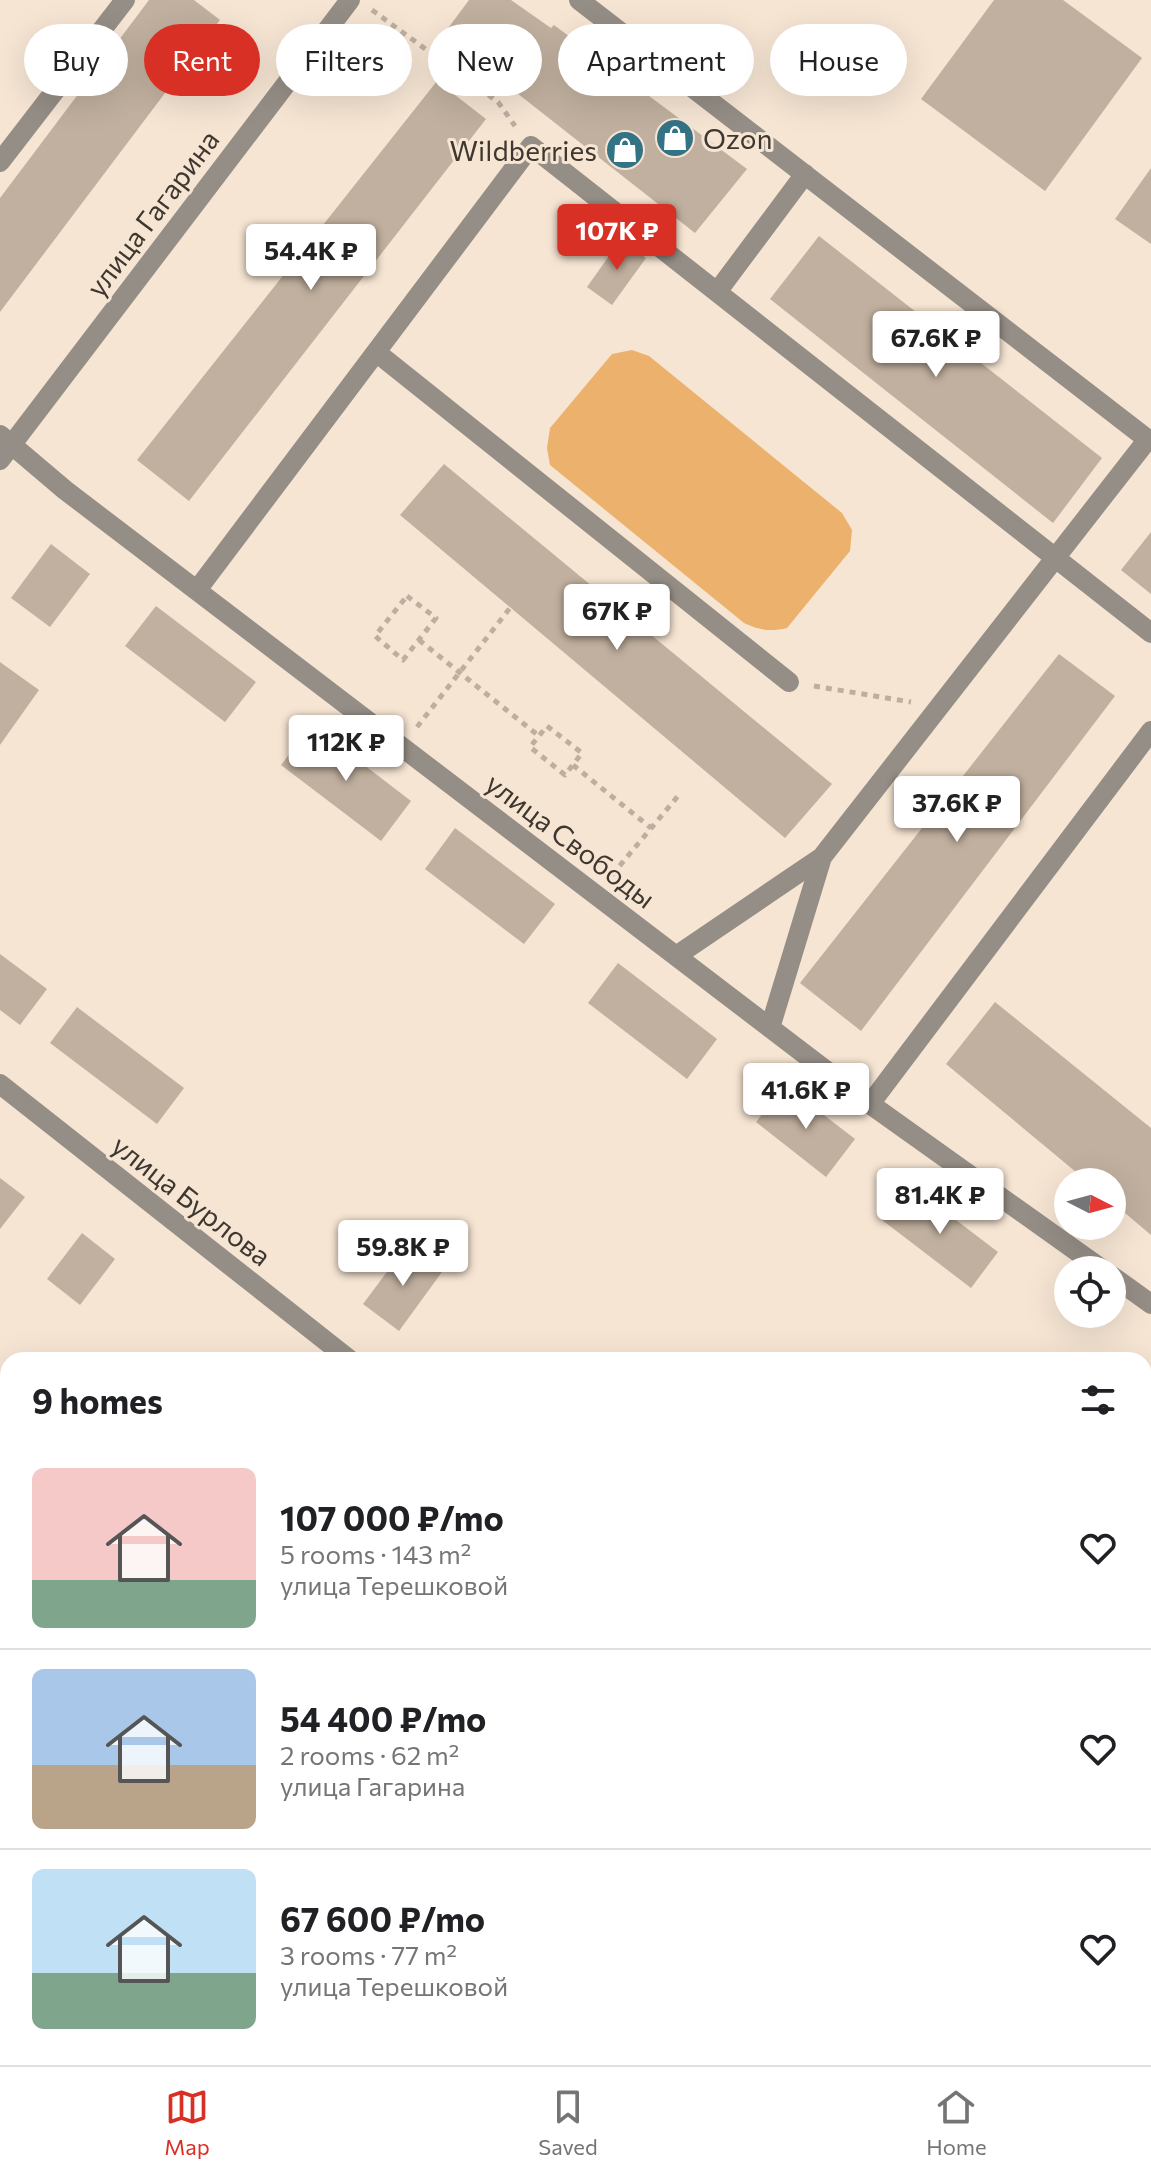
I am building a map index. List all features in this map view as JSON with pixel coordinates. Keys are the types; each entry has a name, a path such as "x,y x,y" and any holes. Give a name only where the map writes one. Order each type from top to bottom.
{"street":[{"path":"0,162 125,0"},
{"name":"улица Гагарина","path":"4,446 350,0"},
{"path":"579,0 1150,441 1055,557 822,857 676,956"},
{"path":"197,590 531,146 1151,633"},
{"path":"717,292 805,174"},
{"path":"376,352 789,682"},
{"name":"улица Свободы","path":"4,446 870,1104 1083,1256"},
{"path":"870,1104 1151,731"},
{"path":"770,1028 822,857"},
{"name":"улица Бурлова","path":"0,1084 340,1352"},
{"path":"1126,1286 1151,1304"}],"path":[{"path":"369,8 498,102 531,146"},
{"path":"407,596 436,618 419,640 403,660 375,636 407,596"},
{"path":"401,746 510,608"},
{"path":"419,640 539,736"},
{"path":"789,682 939,706"},
{"path":"547,726 582,753 573,765 565,775 530,747 547,726"},
{"path":"573,765 651,828"},
{"path":"596,895 678,796"}],"shaded area":[{"path":"632,350 649,356 842,513 852,530 850,551 787,628 765,630 744,623 550,465 547,448 550,428 612,354"}],"building":[{"path":"149,0 194,0 220,20 217,24 144,24 144,96 163,96 0,312 0,198 77,96 128,96 128,28"},
{"path":"469,0 511,0 551,28 554,25 558,28 558,96 649,96 747,169 695,233 521,96 542,96 542,24 451,24"},
{"path":"994,0 1063,0 1142,58 1045,191 921,99"},
{"path":"428,92 428,96 456,96 486,119 189,501 137,460"},
{"path":"1151,168 1151,244 1115,219"},
{"path":"819,236 1102,458 1053,523 770,299"},
{"path":"621,239 646,258 612,305 587,287"},
{"path":"444,464 832,784 785,838 400,515"},
{"path":"1151,532 1151,594 1121,570"},
{"path":"51,544 90,574 50,627 11,598"},
{"path":"156,606 256,682 225,722 125,646"},
{"path":"1059,654 1115,696 861,1031 800,983"},
{"path":"0,662 39,690 0,745"},
{"path":"312,725 411,801 381,841 281,765"},
{"path":"455,828 555,904 524,944 425,869"},
{"path":"0,954 47,989 20,1025 0,1010"},
{"path":"618,963 717,1039 687,1079 588,1003"},
{"path":"995,1002 1151,1128 1151,1235 1126,1214 1126,1168 1071,1168 946,1064"},
{"path":"77,1007 184,1088 157,1124 50,1043"},
{"path":"785,1085 855,1139 826,1177 756,1122"},
{"path":"0,1178 25,1197 0,1229"},
{"path":"910,1185 998,1252 971,1288 882,1220"},
{"path":"82,1233 115,1259 80,1305 47,1279"},
{"path":"407,1245 442,1272 399,1331 363,1304"}],"place":[{"name":"Ozon","path":"675,138"},
{"name":"Wildberries","path":"625,150"}]}
